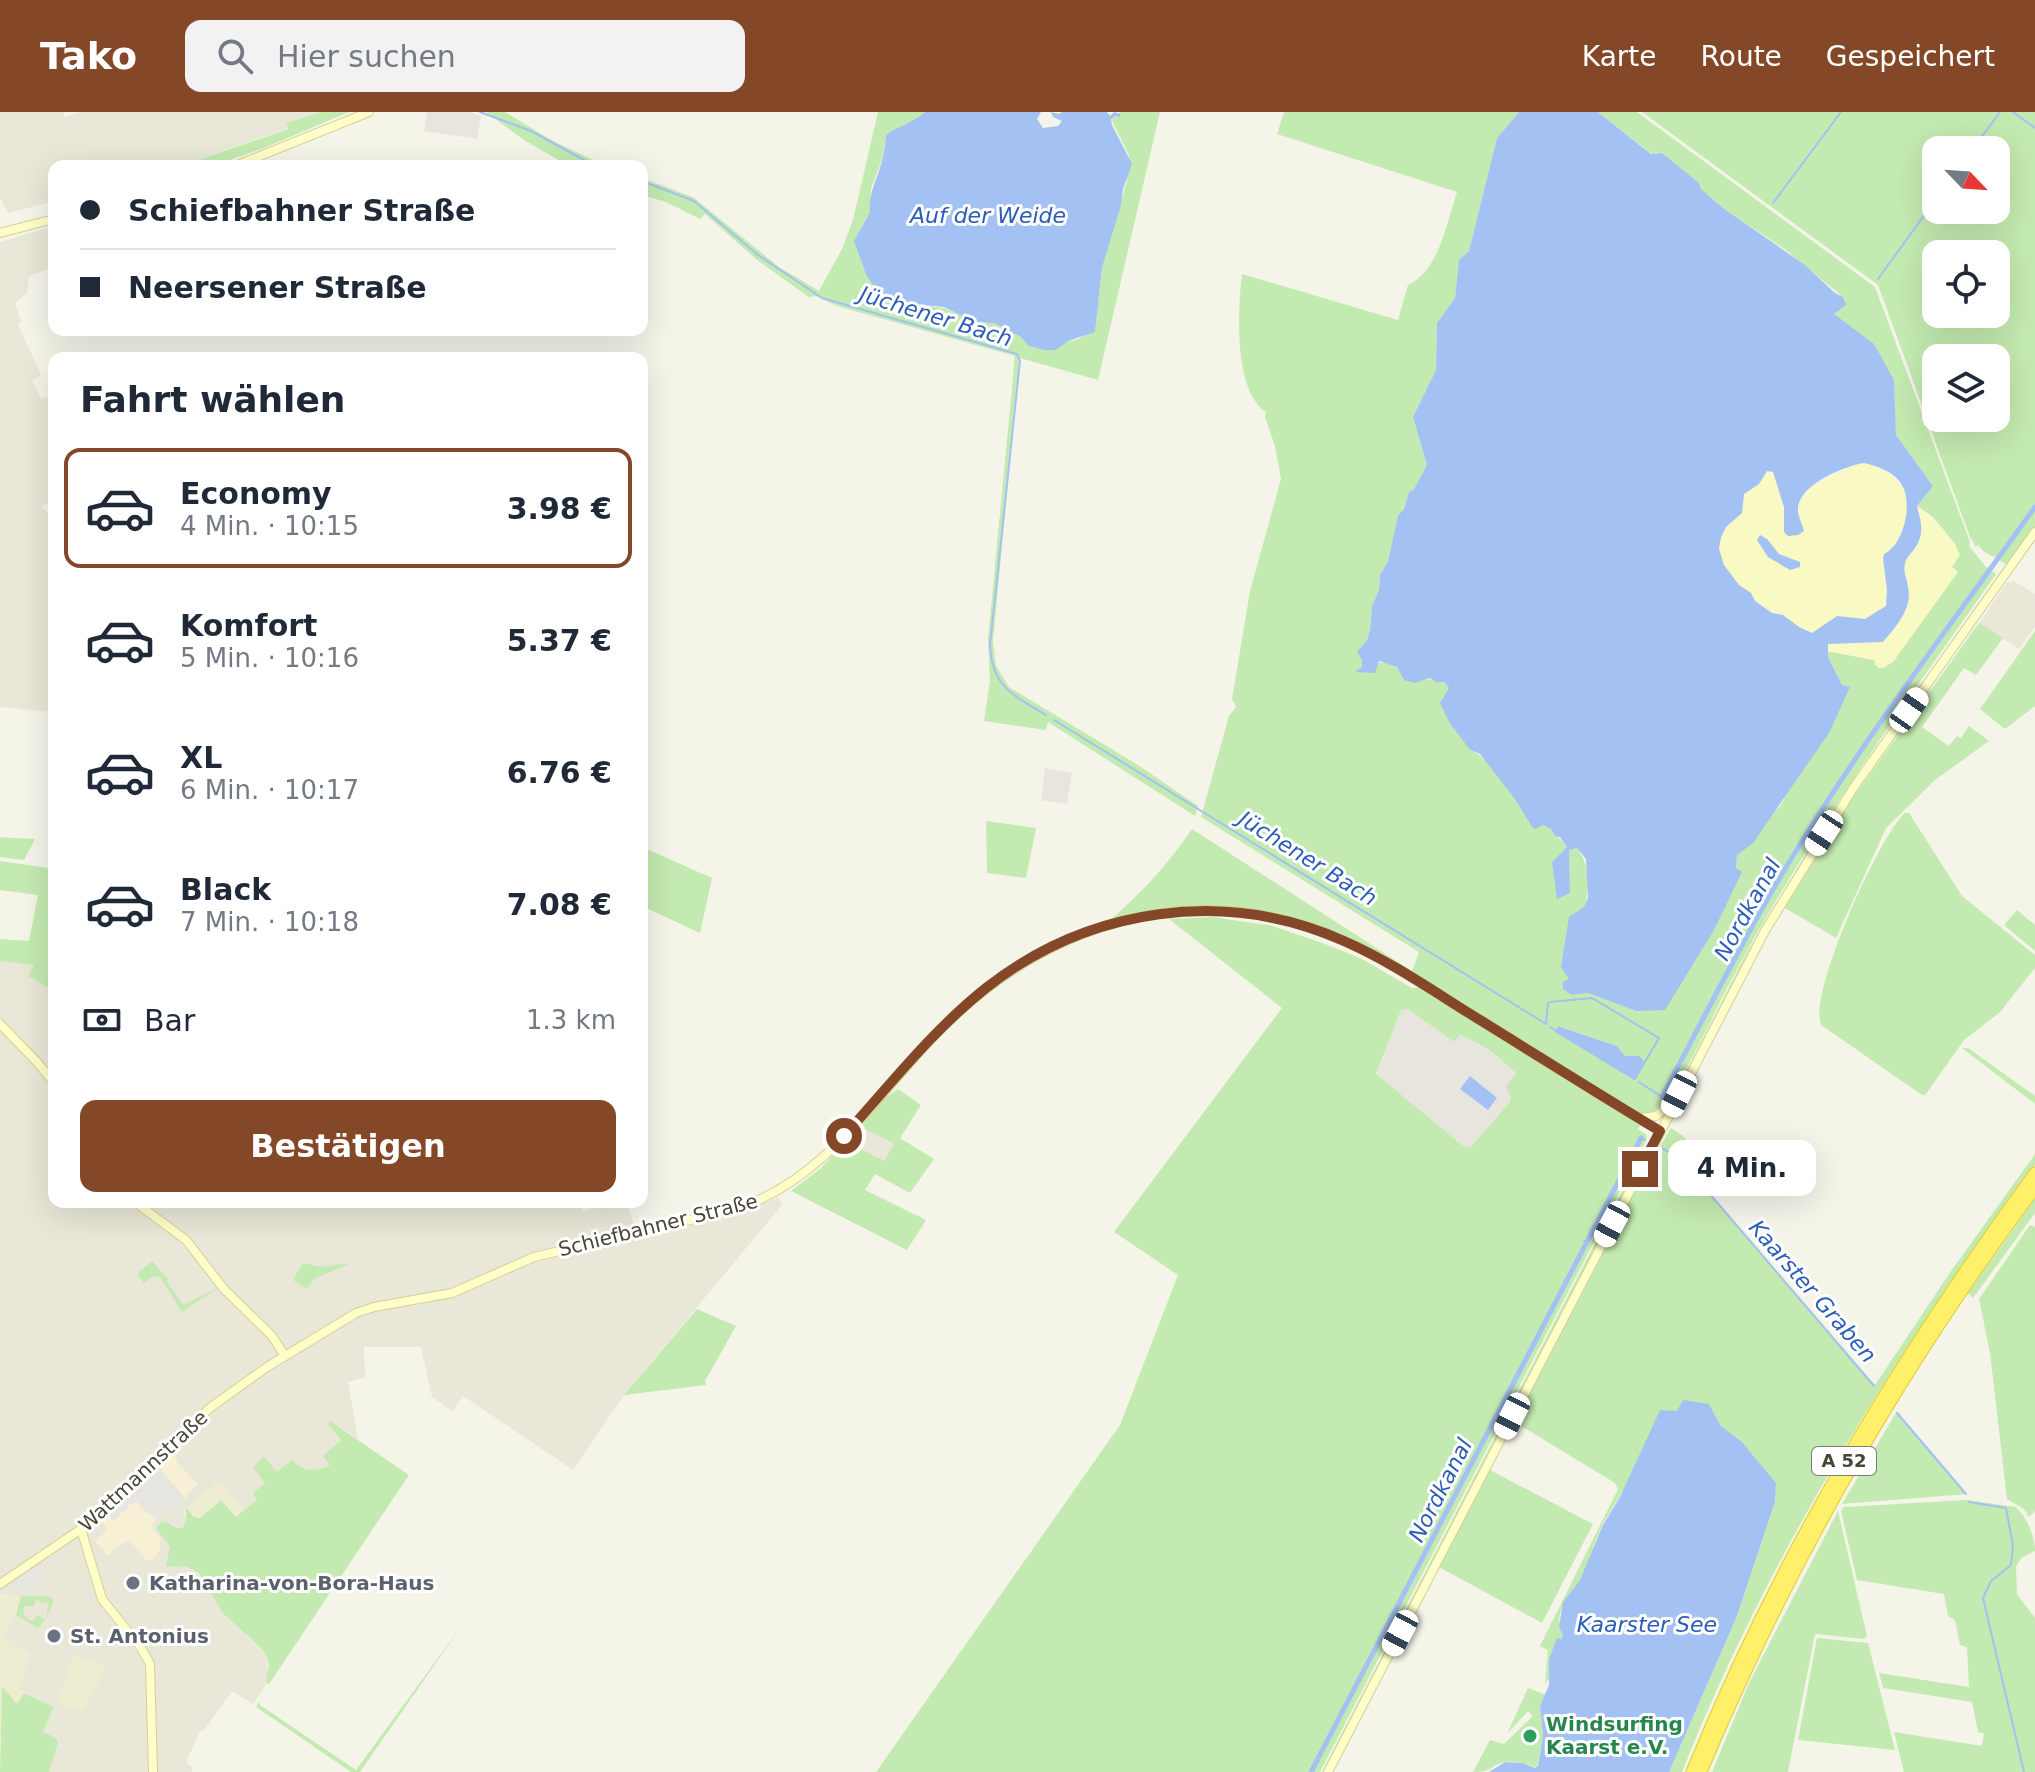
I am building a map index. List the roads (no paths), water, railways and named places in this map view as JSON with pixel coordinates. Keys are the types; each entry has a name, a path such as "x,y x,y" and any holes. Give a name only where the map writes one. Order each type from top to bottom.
{"highway":[{"name":"A 52","path":"1692,1772 1765,1608 1840,1467 1932,1320 2035,1173"},
{"name":"A 52","path":"1701,1772 1773,1612 1875,1425 1940,1323 2035,1188"}],"street":[{"path":"250,160 369,112"},
{"path":"0,233 48,221"},
{"path":"1328,1772 1754,950 1815,847 1869,766 2035,532"},
{"name":"Schiefbahner Straße","path":"285,1356 365,1309 452,1293 534,1257 723,1212 773,1195 815,1165 940,1030 986,988 1059,943 1108,924 1146,915 1228,911 1285,920 1331,935 1386,962 1660,1131"},
{"path":"0,1024 48,1076"},
{"path":"1639,1118 1660,1114 1679,1094"},
{"path":"143,1208 186,1240 220,1285 272,1336 285,1356"},
{"name":"Wattmannstraße","path":"0,1584 81,1529 185,1429 285,1356"},
{"path":"81,1529 102,1599 150,1664 153,1772"}],"water":[{"name":"Auf der Weide","path":"925,112 1041,112 1037,119 1043,128 1058,126 1062,121 1053,117 1051,112 1121,114 1111,119 1112,125 1132,164 1102,268 1095,332 1068,341 1056,350 1045,350 1029,346 1021,337 994,323 974,322 944,307 903,303 872,284 854,241 870,212 886,135"},
{"path":"1519,112 1598,112 1651,154 1662,153 1698,182 1701,189 1723,208 1805,265 1843,297 1846,305 1834,314 1874,344 1894,380 1896,435 1933,486 1917,506 1921,532 1905,563 1909,595 1902,617 1883,642 1828,644 1828,657 1842,685 1850,687 1829,733 1753,843 1737,855 1736,868 1742,872 1714,930 1665,1010 1636,1011 1588,993 1572,995 1563,989 1563,982 1569,979 1561,967 1569,917 1584,907 1588,898 1586,859 1577,848 1569,850 1570,893 1557,899 1552,862 1567,847 1551,829 1543,825 1535,829 1532,827 1480,754 1470,750 1449,722 1440,703 1449,688 1444,682 1430,678 1415,683 1404,680 1397,667 1379,661 1375,673 1355,672 1362,667 1357,652 1367,640 1370,630 1372,606 1379,590 1380,575 1388,561 1398,515 1427,465 1413,417 1436,370 1437,323 1455,298 1459,260 1469,251 1497,138","holes":["1864,463 1895,476 1902,485 1907,502 1901,533 1897,542 1884,554 1886,606 1865,619 1837,616 1812,633 1783,615 1772,613 1739,585 1724,565 1719,549 1721,537 1726,527 1742,513 1744,494 1759,484 1767,471 1773,472 1784,507 1784,532 1788,536 1804,531 1798,507 1807,491 1835,472"]},
{"path":"1760,535 1779,554 1800,562 1800,567 1790,570 1768,557 1757,540"},
{"path":"1558,1026 1617,1046 1625,1056 1639,1056 1644,1061 1634,1080 1555,1032"},
{"path":"1470,1076 1497,1098 1488,1110 1460,1089"},
{"name":"Kaarster See","path":"1683,1400 1709,1404 1721,1426 1742,1442 1776,1483 1775,1502 1737,1616 1669,1772 1489,1772 1505,1762 1538,1766 1543,1734 1540,1706 1549,1685 1549,1660 1557,1638 1561,1639 1563,1635 1559,1627 1563,1602 1580,1580 1602,1527 1621,1495 1660,1410 1677,1411"}],"waterway":[{"name":"Jüchener Bach","path":"480,112 531,131 584,160"},
{"path":"1773,203 1841,112"},
{"path":"1982,136 2000,112"},
{"path":"2013,112 2035,128"},
{"name":"Jüchener Bach","path":"648,183 694,201 758,255 822,298 1017,354 1020,361 990,645 995,671 1006,688 1046,715"},
{"path":"1878,279 1922,218"},
{"name":"Nordkanal","path":"1662,1097 1799,846 1855,759 2035,507"},
{"name":"Jüchener Bach","path":"1054,720 1546,1024 1548,1003"},
{"path":"1550,1002 1592,998 1659,1038 1635,1079"},
{"name":"Jüchener Bach","path":"1550,1027 1555,1030"},
{"name":"Jüchener Bach","path":"1639,1082 1662,1097"},
{"name":"Kaarster Graben","path":"1641,1138 1645,1140"},
{"name":"Nordkanal","path":"1311,1772 1641,1138"},
{"name":"Kaarster Graben","path":"1662,1148 1680,1159 1874,1386"},
{"name":"Kaarster Graben","path":"1897,1413 1966,1494"},
{"name":"Kaarster Graben","path":"1969,1502 2006,1508 2013,1546 2011,1565 1991,1581 1983,1598 2024,1772"}],"place":[{"name":"Katharina-von-Bora-Haus","path":"133,1583"},
{"name":"St. Antonius","path":"54,1636"},
{"name":"Windsurfing Kaarst e.V.","path":"1530,1736"}]}
